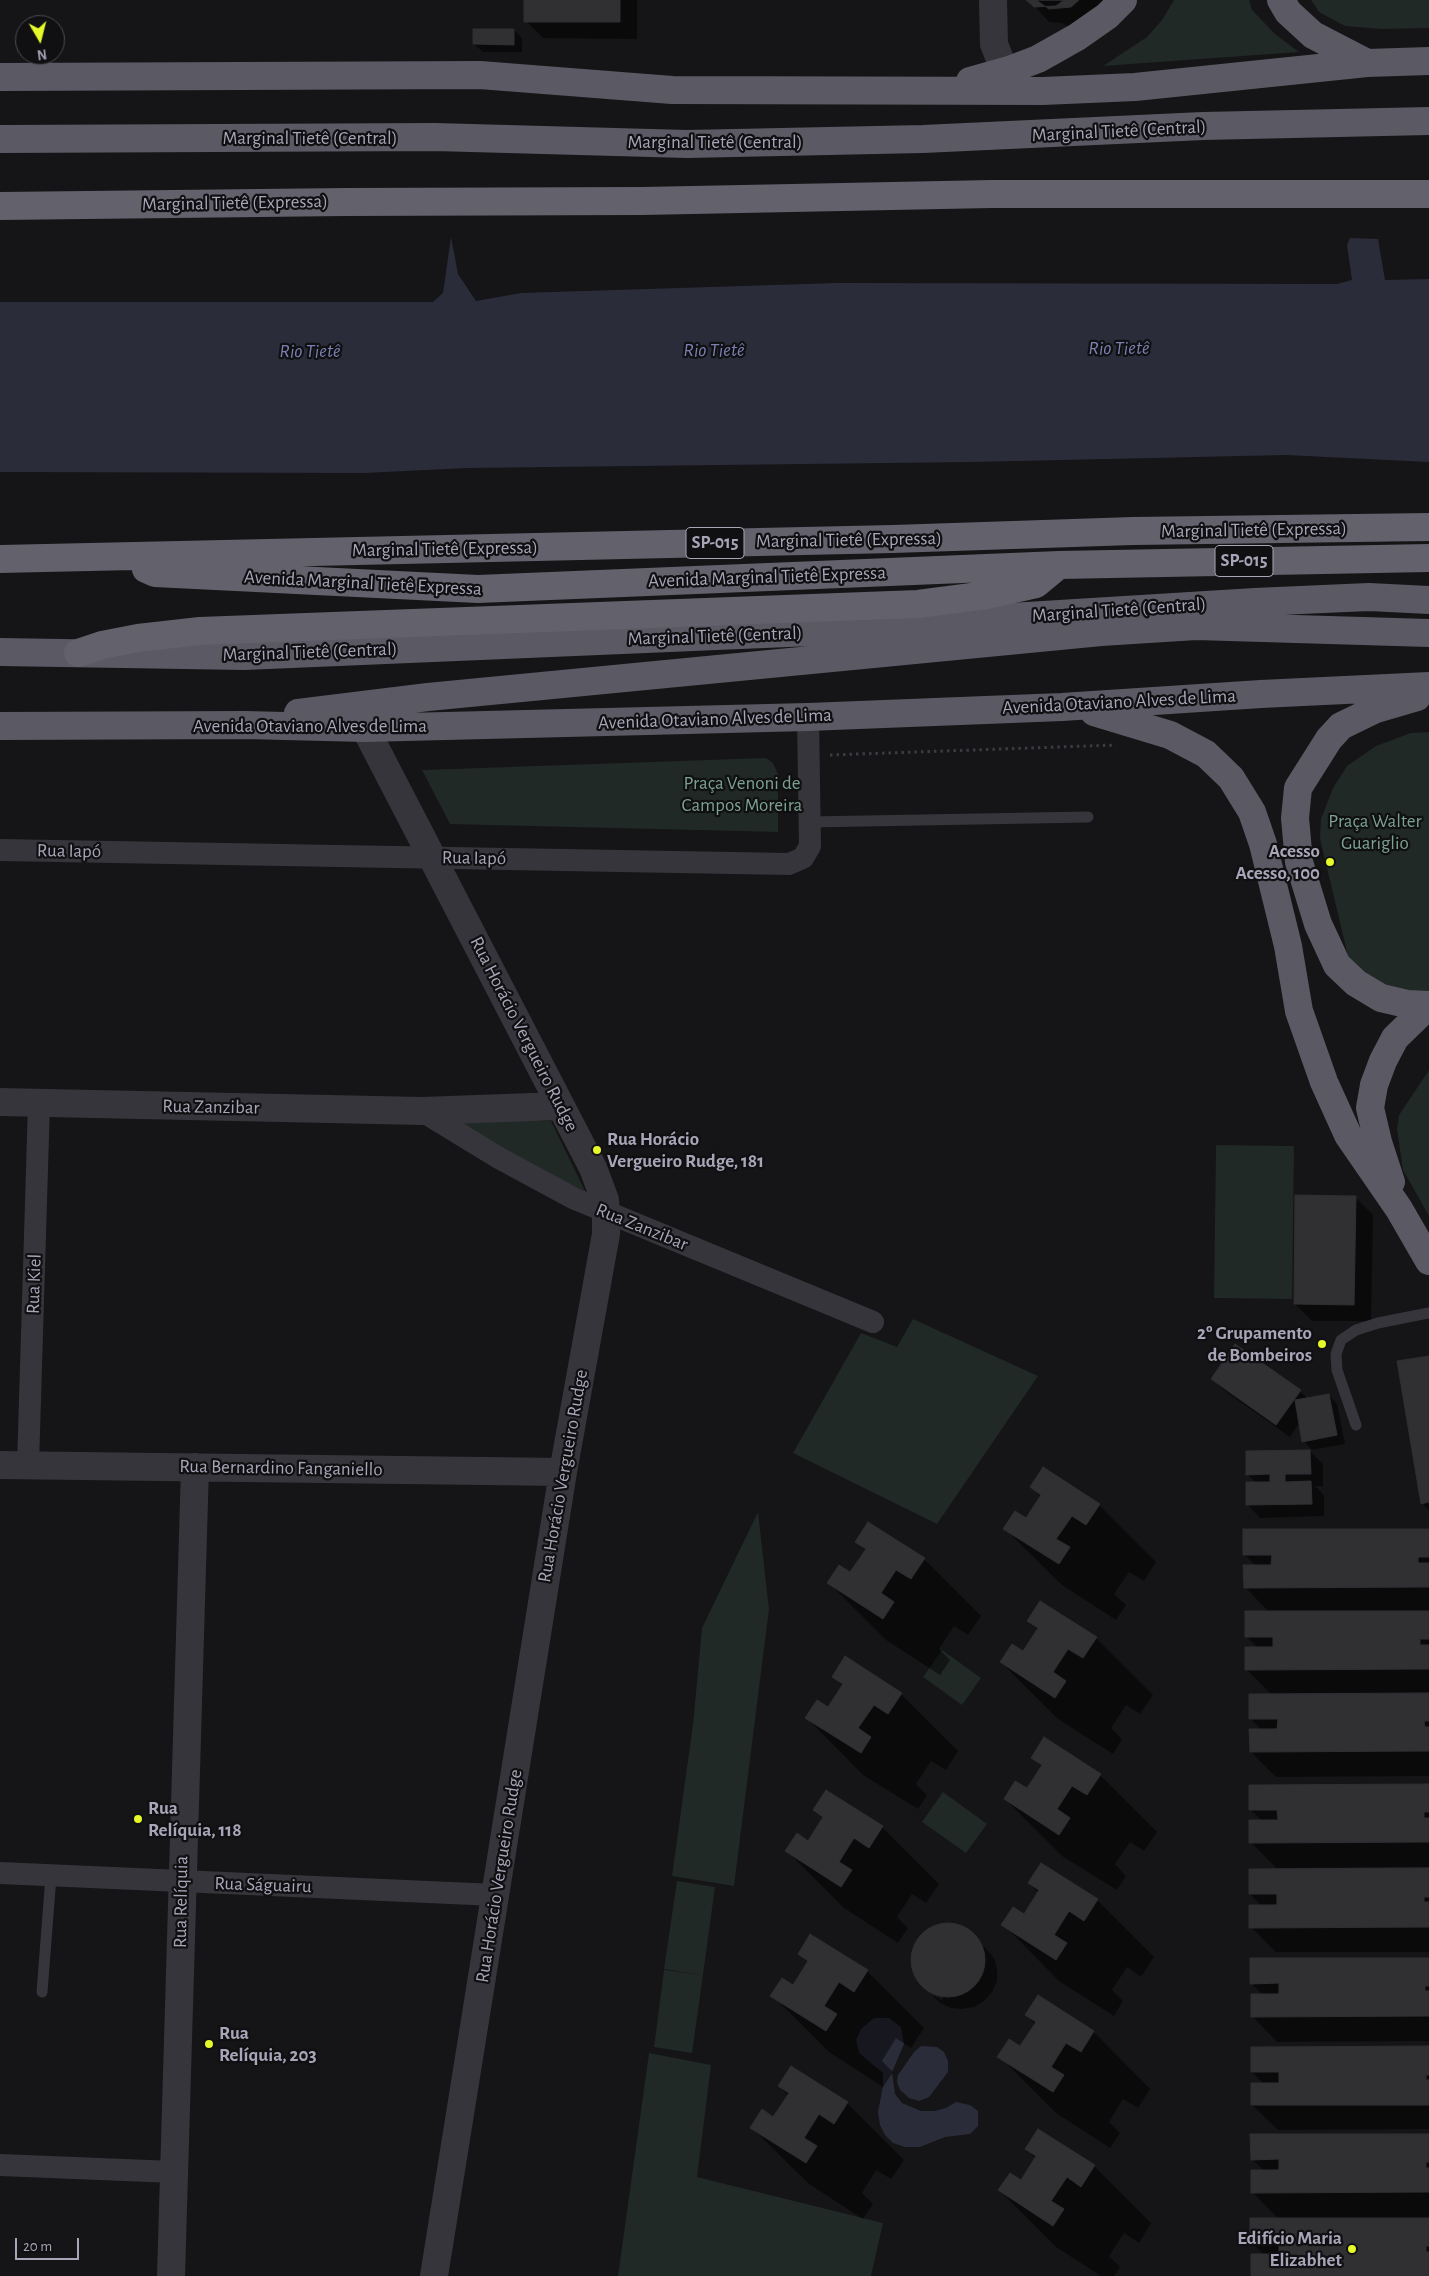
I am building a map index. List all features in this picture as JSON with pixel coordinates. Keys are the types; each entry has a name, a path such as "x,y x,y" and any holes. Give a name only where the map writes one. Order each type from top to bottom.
{"highway":[{"path":"934,91 1009,70 1038,59 1077,37 1107,16 1123,0"},
{"path":"1281,0 1288,12 1314,35 1367,63"},
{"path":"0,77 480,75 672,90 1043,91 1135,87 1367,63 1429,60"},
{"name":"Marginal Tietê (Central)","path":"0,140 435,137 687,144 923,139 1202,126 1429,121"},
{"name":"Marginal Tietê (Expressa)","path":"0,206 642,201 992,194 1429,194"},
{"name":"Marginal Tietê (Expressa)","path":"0,559 883,540 1133,531 1429,528"},
{"name":"Avenida Marginal Tietê Expressa","path":"109,557 155,573 478,589 1059,565 1429,558"},
{"path":"78,653 102,645 138,638 200,631 918,604 987,595 1036,584 1059,565"},
{"name":"Marginal Tietê (Central)","path":"0,652 263,655 834,631 962,620 1255,602 1369,598 1429,600"},
{"path":"246,725 279,715 418,698 1101,632 1196,626 1429,633"},
{"name":"Avenida Otaviano Alves de Lima","path":"0,726 246,725 366,728 808,717 1062,707 1252,694 1429,686"},
{"path":"1429,694 1376,709 1341,726 1323,747 1298,788 1295,818 1299,862 1318,924 1337,965 1356,983 1381,998 1407,1004 1429,1005"},
{"path":"1062,707 1103,714 1170,735 1206,754 1231,778 1252,812 1264,844 1288,946 1299,1011 1324,1082 1348,1135 1399,1209 1429,1261"},
{"path":"1399,1209 1378,1142 1370,1108 1374,1085 1383,1061 1395,1038 1429,1005"}],"street":[{"path":"993,0 994,44 1001,62 1009,70"},
{"name":"Rua Iapó","path":"0,850 789,864 797,862 807,854 810,846 808,717"},
{"name":"Rua Horácio Vergueiro Rudge","path":"366,728 593,1168 605,1200 606,1213 606,1234 563,1472 434,2276"},
{"name":"Rua Zanzibar","path":"0,1102 422,1112 560,1106"},
{"name":"Rua Kiel","path":"28,1465 39,1103"},
{"name":"Rua Zanzibar","path":"422,1112 499,1158 573,1198 872,1322"},
{"name":"Rua Bernardino Fanganiello","path":"0,1465 563,1472"},
{"name":"Rua Relíquia","path":"171,2276 195,1467"},
{"name":"Rua Ságuairu","path":"0,1873 496,1895"},
{"path":"0,2165 174,2172"}],"lane":[{"path":"809,822 1088,817"},
{"path":"1356,1425 1337,1370 1336,1354 1341,1340 1356,1330 1378,1323 1429,1313"},
{"path":"42,1992 51,1876"}],"path":[{"path":"809,756 1125,745"}],"green space":[{"path":"1174,0 1249,0 1252,10 1275,34 1299,52 1103,66 1147,37 1162,20"},
{"path":"1311,0 1429,0 1429,28 1381,29 1345,26 1319,12"},
{"name":"Praça Walter Guariglio","path":"1429,732 1429,995 1394,996 1349,960 1320,839 1321,819 1333,788 1347,766 1376,746 1411,733"},
{"name":"Praça Venoni de Campos Moreira","path":"766,758 773,763 778,774 778,832 450,824 422,770"},
{"path":"1429,1070 1429,1216 1403,1170 1397,1129 1399,1115"},
{"path":"480,1120 551,1121 585,1191 512,1159 457,1122"},
{"path":"1216,1145 1294,1146 1292,1299 1214,1298"},
{"path":"913,1319 1038,1376 937,1524 793,1453 861,1333 897,1347"},
{"path":"758,1512 769,1609 734,1886 672,1876 693,1724 702,1628"},
{"path":"942,1650 981,1678 962,1705 923,1677"},
{"path":"943,1792 987,1824 966,1853 922,1822"},
{"path":"677,1881 715,1887 703,1975 664,1969"},
{"path":"664,1970 703,1975 692,2053 654,2047"},
{"path":"649,2053 711,2065 697,2177 883,2223 871,2276 618,2276"}],"water":[{"name":"Rio Tietê","path":"451,237 458,274 476,301 521,293 837,283 1337,284 1352,280 1347,245 1350,238 1378,239 1385,280 1429,279 1429,462 1286,455 972,462 467,468 364,473 0,472 0,302 433,302 443,293"},
{"path":"874,2018 889,2018 901,2027 904,2044 892,2072 895,2094 902,2103 921,2111 935,2111 946,2108 956,2102 970,2105 978,2111 978,2126 970,2134 945,2137 920,2147 905,2147 893,2143 885,2135 880,2125 878,2112 883,2086 883,2073 859,2053 856,2040 861,2029"},
{"path":"921,2046 937,2047 944,2052 948,2061 948,2072 929,2097 919,2101 909,2098 900,2090 897,2082 898,2075 914,2052"}],"building":[{"path":"524,0 620,0 620,22 524,22"},
{"path":"1026,0 1064,0 1056,6 1034,7"},
{"path":"1036,0 1079,0 1071,7 1049,9"},
{"path":"473,29 514,29 514,45 473,44"},
{"path":"1295,1195 1356,1196 1354,1305 1294,1304"},
{"path":"1235,1344 1301,1390 1276,1425 1211,1379"},
{"path":"1429,1356 1429,1502 1421,1504 1397,1361"},
{"path":"1329,1394 1337,1435 1302,1442 1295,1400"},
{"path":"1310,1450 1311,1474 1285,1474 1285,1482 1311,1481 1312,1504 1246,1505 1246,1482 1270,1482 1270,1474 1246,1475 1246,1451"},
{"path":"1043,1467 1100,1504 1086,1525 1072,1516 1056,1539 1070,1547 1059,1564 1003,1529 1015,1511 1026,1518 1041,1495 1030,1487"},
{"path":"868,1522 925,1558 911,1579 896,1570 881,1593 894,1602 883,1619 827,1583 839,1565 850,1572 866,1549 855,1542"},
{"path":"1243,1529 1429,1529 1429,1557 1418,1557 1418,1563 1429,1563 1429,1587 1244,1588 1243,1565 1271,1565 1272,1555 1243,1555"},
{"path":"1040,1601 1097,1637 1083,1658 1068,1649 1053,1672 1066,1681 1055,1698 1000,1662 1012,1644 1023,1651 1038,1628 1027,1621"},
{"path":"1245,1611 1429,1611 1429,1639 1420,1639 1420,1645 1429,1645 1429,1669 1245,1670 1245,1647 1273,1647 1273,1637 1245,1637"},
{"path":"845,1656 902,1693 888,1714 874,1705 858,1728 871,1737 861,1753 805,1718 817,1700 828,1707 843,1684 832,1677"},
{"path":"1429,1693 1429,1721 1424,1721 1425,1727 1429,1727 1429,1751 1250,1752 1249,1729 1277,1729 1278,1719 1249,1719 1249,1694"},
{"path":"1044,1737 1101,1774 1087,1795 1072,1786 1057,1809 1070,1818 1059,1835 1004,1799 1015,1781 1027,1788 1042,1765 1031,1758"},
{"path":"1429,1784 1429,1812 1424,1812 1424,1818 1429,1818 1429,1842 1249,1843 1249,1820 1278,1820 1277,1810 1249,1810 1249,1785"},
{"path":"826,1790 883,1826 869,1848 854,1838 839,1862 852,1870 841,1887 785,1851 797,1833 808,1841 823,1817 813,1810"},
{"path":"1041,1863 1098,1899 1084,1921 1069,1911 1054,1935 1067,1943 1056,1960 1001,1925 1013,1907 1024,1914 1039,1890 1028,1883"},
{"path":"1429,1868 1429,1897 1424,1897 1424,1902 1429,1902 1429,1927 1249,1928 1249,1905 1277,1905 1277,1894 1249,1894 1249,1869"},
{"path":"948,1923 969,1929 979,1939 985,1960 979,1981 969,1991 948,1997 927,1991 917,1981 911,1960 917,1939 927,1929"},
{"path":"810,1934 868,1970 854,1992 839,1982 824,2006 837,2014 826,2031 770,1996 782,1978 793,1985 808,1961 798,1954"},
{"path":"1250,1958 1429,1958 1429,1986 1425,1986 1425,1991 1429,1991 1429,2016 1251,2017 1251,1994 1279,1994 1279,1983 1250,1984"},
{"path":"1038,1995 1094,2031 1081,2052 1066,2043 1051,2067 1064,2075 1053,2092 997,2057 1009,2039 1020,2046 1036,2022 1025,2015"},
{"path":"1429,2046 1429,2075 1426,2075 1426,2080 1429,2080 1429,2105 1251,2105 1251,2083 1279,2083 1279,2072 1251,2072 1251,2047"},
{"path":"791,2066 848,2102 834,2124 819,2114 804,2138 817,2146 806,2163 750,2128 762,2109 773,2117 789,2093 778,2086"},
{"path":"1038,2129 1095,2165 1081,2187 1067,2177 1051,2201 1064,2209 1053,2226 998,2190 1010,2173 1021,2180 1036,2156 1025,2149"},
{"path":"1250,2134 1429,2134 1429,2162 1426,2162 1426,2168 1429,2168 1429,2192 1251,2193 1251,2170 1279,2170 1279,2159 1251,2160"},
{"name":"Edifício Maria Elizabhet","path":"1250,2218 1429,2218 1429,2246 1426,2246 1426,2252 1429,2252 1429,2276 1251,2276 1251,2254 1279,2254 1279,2243 1250,2244"}],"place":[{"name":"Acesso Acesso, 100","path":"1330,862"},
{"name":"Rua Horácio Vergueiro Rudge, 181","path":"597,1150"},
{"name":"2º Grupamento de Bombeiros","path":"1322,1344"},
{"name":"Rua Relíquia, 118","path":"138,1819"},
{"name":"Rua Relíquia, 203","path":"209,2044"},
{"name":"Edifício Maria Elizabhet","path":"1352,2249"}]}
